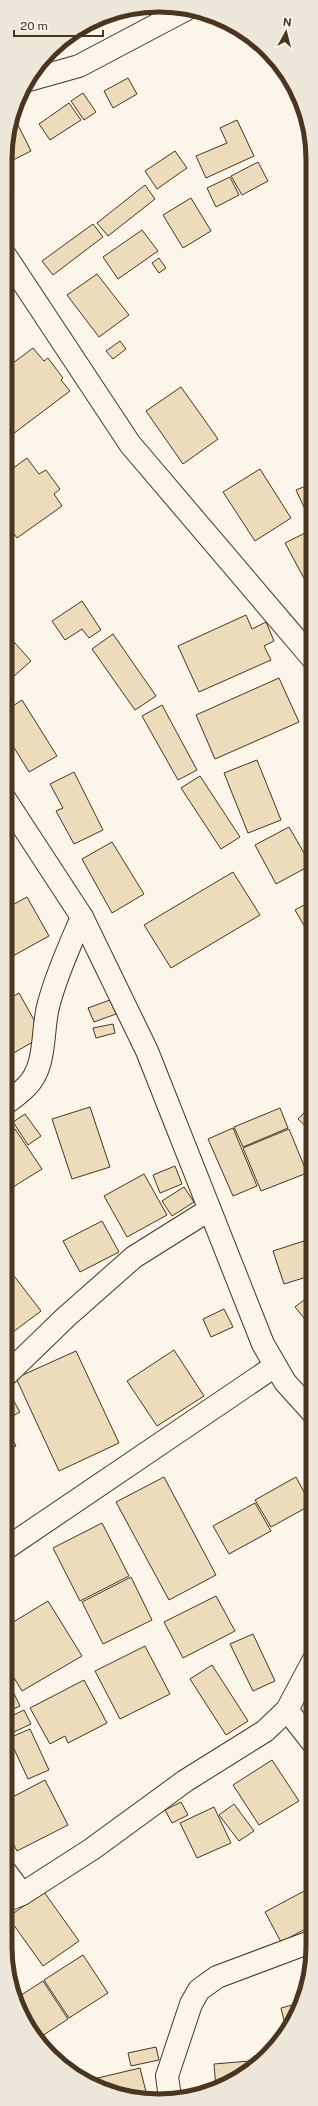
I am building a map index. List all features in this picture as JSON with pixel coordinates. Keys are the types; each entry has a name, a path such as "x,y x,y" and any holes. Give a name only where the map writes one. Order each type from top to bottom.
{"street":[{"path":"36,78 79,66 179,13"},
{"path":"12,266 130,444 306,651"},
{"path":"12,808 82,917 147,1051 263,1344 285,1382 306,1405"},
{"path":"12,1099 28,1086 37,1069 43,1045 48,1004 58,975 82,917"},
{"path":"12,1369 66,1317 134,1257 210,1210"},
{"path":"12,1544 275,1366"},
{"path":"14,1898 92,1849 185,1781 266,1731 287,1710 306,1674"},
{"path":"287,1710 306,1734"},
{"path":"169,2094 167,2076 191,2004 199,1990 217,1976 306,1944"}],"building":[{"path":"128,78 137,94 113,108 104,91"},
{"path":"83,93 96,112 84,120 71,101"},
{"path":"69,103 81,120 50,140 39,124"},
{"path":"237,120 254,156 206,178 196,156 227,143 220,128"},
{"path":"17,122 31,151 12,160 13,140"},
{"path":"175,151 187,168 157,189 145,171"},
{"path":"258,162 268,181 242,195 231,176"},
{"path":"230,177 239,195 216,207 207,188"},
{"path":"145,185 155,199 108,236 97,223"},
{"path":"191,198 211,231 183,248 163,215"},
{"path":"93,224 103,237 53,275 42,261"},
{"path":"142,230 158,251 118,279 103,257"},
{"path":"159,258 166,268 159,273 152,263"},
{"path":"97,274 129,315 99,337 67,295"},
{"path":"120,341 126,349 113,359 106,351"},
{"path":"33,348 44,361 48,358 63,378 61,380 70,391 12,435 12,364"},
{"path":"181,387 218,439 183,464 146,411"},
{"path":"27,458 39,474 46,470 60,489 54,494 62,506 17,538 12,531 12,469"},
{"path":"260,469 291,518 255,541 223,492"},
{"path":"306,486 306,511 296,490"},
{"path":"306,532 306,582 285,543"},
{"path":"82,601 101,630 89,638 82,629 65,640 52,621"},
{"path":"246,615 252,629 266,622 274,641 264,646 271,660 199,692 178,646"},
{"path":"113,634 156,696 135,710 92,649"},
{"path":"14,642 31,661 12,678 12,644"},
{"path":"279,678 299,722 215,759 196,715"},
{"path":"22,700 57,756 29,772 12,744 12,706"},
{"path":"162,705 197,770 178,780 142,716"},
{"path":"257,760 281,820 248,833 224,773"},
{"path":"74,772 103,830 74,844 56,811 63,808 50,784"},
{"path":"200,776 240,837 221,849 181,788"},
{"path":"289,827 306,856 306,868 276,884 255,845"},
{"path":"112,842 144,894 112,913 82,859"},
{"path":"233,872 260,915 171,968 144,925"},
{"path":"27,897 49,936 12,956 12,905"},
{"path":"306,904 306,929 295,910"},
{"path":"19,993 43,1036 12,1054 12,997"},
{"path":"110,1000 116,1014 94,1022 88,1008"},
{"path":"113,1024 115,1033 96,1038 93,1028"},
{"path":"90,1107 110,1167 72,1179 52,1119"},
{"path":"280,1108 288,1128 243,1147 234,1127"},
{"path":"306,1111 306,1126 298,1119"},
{"path":"25,1114 41,1136 28,1145 13,1122"},
{"path":"233,1128 257,1186 233,1196 208,1139"},
{"path":"15,1129 42,1169 12,1188 12,1131"},
{"path":"289,1129 306,1173 261,1191 243,1148"},
{"path":"175,1166 182,1184 160,1193 153,1175"},
{"path":"144,1174 167,1215 127,1237 104,1196"},
{"path":"184,1187 194,1202 172,1216 162,1201"},
{"path":"102,1221 119,1252 80,1272 63,1241"},
{"path":"306,1240 306,1277 284,1284 273,1251"},
{"path":"12,1273 41,1311 12,1333"},
{"path":"306,1298 306,1320 295,1307"},
{"path":"224,1309 233,1327 211,1337 203,1319"},
{"path":"174,1350 204,1396 157,1426 127,1381"},
{"path":"76,1351 119,1443 59,1471 16,1378"},
{"path":"12,1398 20,1412 12,1416"},
{"path":"12,1438 16,1446 12,1448"},
{"path":"164,1477 216,1575 169,1600 116,1502"},
{"path":"296,1477 306,1496 306,1508 271,1527 255,1500"},
{"path":"255,1503 271,1531 229,1554 213,1526"},
{"path":"102,1523 129,1576 80,1601 53,1548"},
{"path":"131,1577 152,1620 103,1644 82,1602"},
{"path":"216,1596 235,1631 183,1658 164,1622"},
{"path":"48,1601 82,1656 22,1691 12,1675 12,1623"},
{"path":"253,1634 275,1681 253,1691 230,1644"},
{"path":"145,1646 170,1694 120,1719 95,1671"},
{"path":"212,1665 248,1721 226,1735 190,1679"},
{"path":"84,1680 107,1723 68,1743 65,1736 50,1744 30,1708"},
{"path":"12,1689 20,1706 12,1710"},
{"path":"24,1710 31,1724 12,1733 12,1716"},
{"path":"30,1729 49,1770 28,1779 12,1744 12,1737"},
{"path":"272,1760 299,1801 259,1825 233,1785"},
{"path":"45,1780 68,1825 17,1851 12,1841 12,1797"},
{"path":"181,1802 188,1815 172,1823 165,1810"},
{"path":"234,1804 254,1831 239,1841 219,1815"},
{"path":"214,1807 231,1843 197,1858 180,1823"},
{"path":"306,1890 306,1929 281,1942 265,1912"},
{"path":"44,1892 79,1941 43,1966 12,1923 12,1914"},
{"path":"83,1955 108,1993 69,2018 44,1980"},
{"path":"43,1981 68,2019 42,2036 27,2012 20,1995"},
{"path":"294,2004 284,2023 281,2008"},
{"path":"156,2047 159,2060 131,2066 128,2053"},
{"path":"252,2061 241,2069 216,2083 214,2064"},
{"path":"140,2068 146,2094 121,2089 94,2079"}]}
